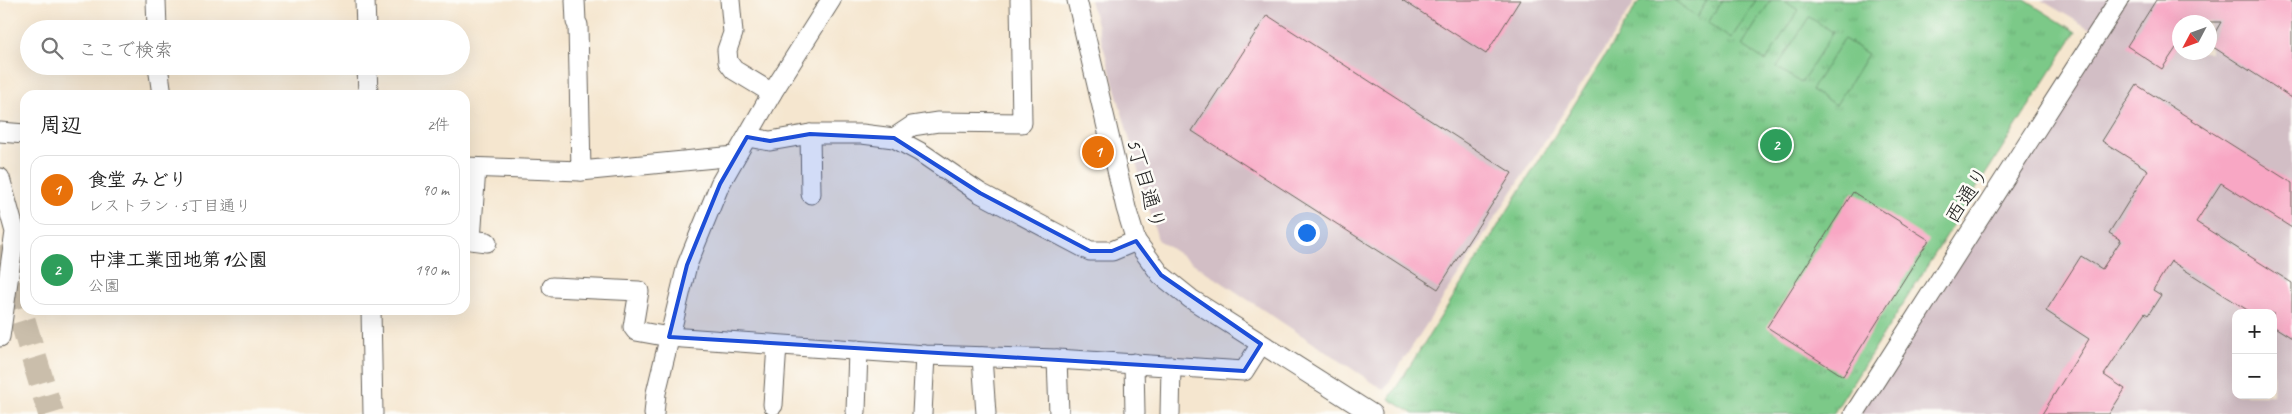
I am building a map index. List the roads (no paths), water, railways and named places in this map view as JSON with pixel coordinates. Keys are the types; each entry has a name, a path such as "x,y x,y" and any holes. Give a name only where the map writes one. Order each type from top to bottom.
{"street":[{"path":"156,0 157,20"},
{"path":"366,0 366,20"},
{"path":"575,0 576,22 578,25 581,171"},
{"path":"730,0 733,33 727,50 728,62 734,70 772,93"},
{"path":"654,414 656,393 687,265 720,184 772,93 831,0"},
{"path":"894,138 912,126 938,122 1022,123 1020,0"},
{"name":"5丁目通り","path":"1077,0 1126,208 1136,241 1162,275 1191,299 1372,414"},
{"name":"西通り","path":"1854,414 2119,0"},
{"path":"160,75 161,90"},
{"path":"367,75 368,90"},
{"path":"0,132 20,134"},
{"path":"747,137 770,141 810,134 862,134 894,138 920,152 980,192 1090,251 1112,251 1136,241"},
{"path":"810,134 811,194"},
{"path":"487,242 471,240 471,167 581,171 735,156"},
{"path":"0,178 15,232 0,336"},
{"path":"552,287 639,291 633,327 636,331 669,337 925,355 1134,363 1244,372 1261,344"},
{"path":"371,315 372,414"},
{"path":"773,405 776,345"},
{"path":"856,412 858,350"},
{"path":"922,414 925,355"},
{"path":"982,356 986,414"},
{"path":"1057,359 1059,414"},
{"path":"1134,363 1135,414"},
{"path":"1170,414 1171,366"}],"tunnel":[{"path":"0,246 20,312"},
{"path":"21,315 51,414"}],"place":[{"name":"中津工業団地第1公園","path":"1776,145"},
{"name":"食堂 みどり","path":"1098,152"}]}
